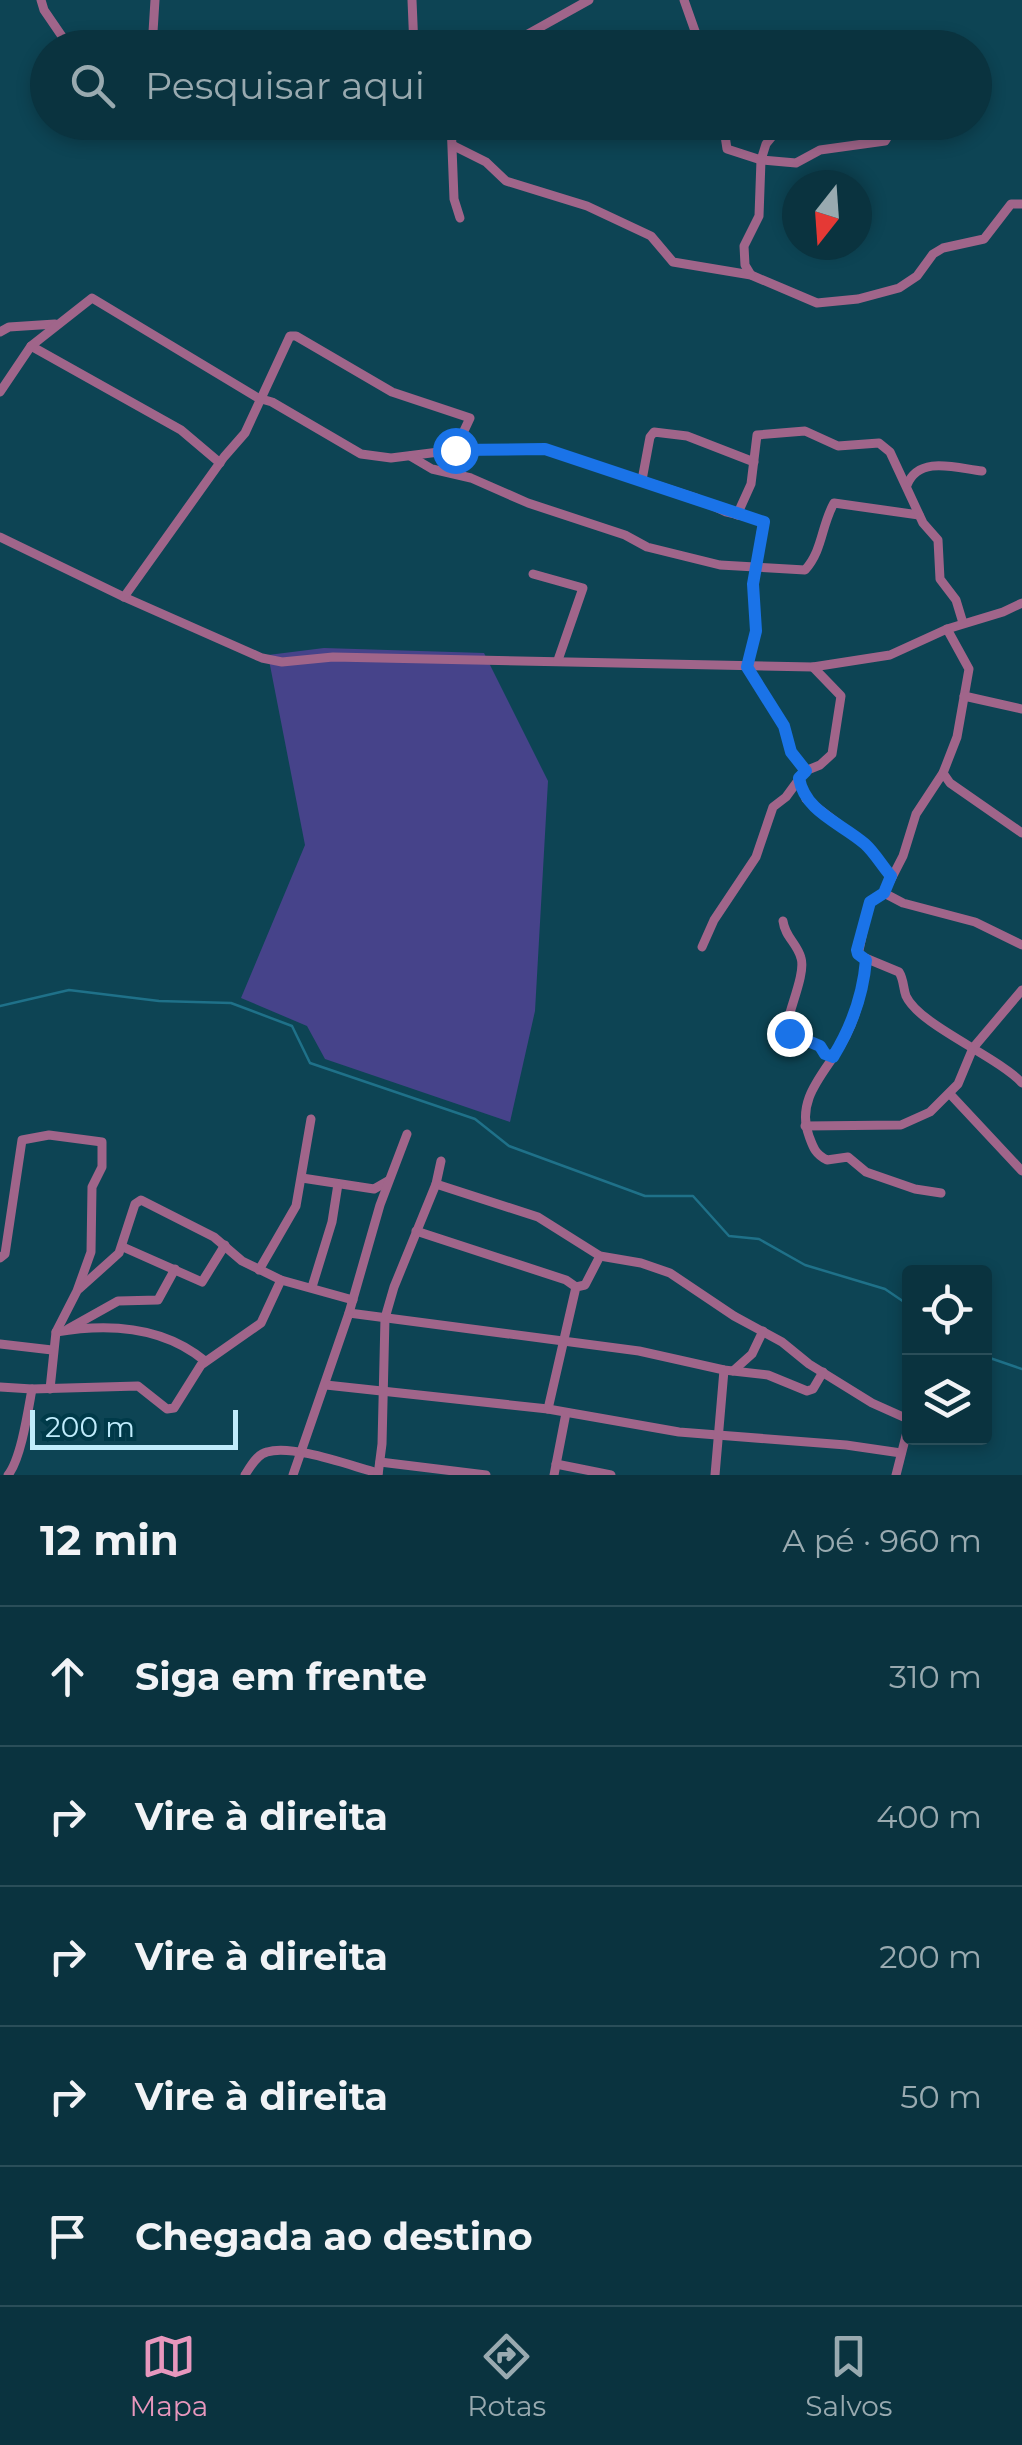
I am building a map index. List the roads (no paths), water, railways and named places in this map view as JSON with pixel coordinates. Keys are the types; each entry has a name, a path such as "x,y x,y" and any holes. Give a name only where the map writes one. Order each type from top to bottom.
{"street":[{"path":"41,0 58,30"},
{"path":"153,30 156,0"},
{"path":"412,0 413,30"},
{"path":"535,30 589,0"},
{"path":"684,0 695,30"},
{"path":"454,140 454,199 460,218"},
{"path":"726,140 727,149 761,160 796,163 820,150 885,140"},
{"path":"751,275 744,246 758,216 761,160 769,140"},
{"path":"454,146 486,162 506,181 588,206 651,236 673,262 751,275 817,303 858,300 908,282 942,248 984,239 1011,204 1022,204"},
{"path":"1,389 32,346 88,299 97,300 258,398 272,402 361,454 391,458 455,450 545,449 764,522 753,584 756,631 747,667 784,726 802,775 806,799 865,844 891,876"},
{"path":"0,332 9,327 58,324"},
{"path":"124,597 245,433 290,336 392,392 470,418 455,450"},
{"path":"32,346 181,430 220,464"},
{"path":"737,516 751,484 757,434 806,431 838,446 879,443 890,452 919,515 938,540 940,579 956,600 963,623"},
{"path":"642,480 654,432 686,436 754,462"},
{"path":"410,456 432,469 470,478 647,547 720,564 806,570 819,552 825,522 834,503 919,515"},
{"path":"907,484 911,475 926,465 982,471"},
{"path":"0,536 124,597 275,662 333,658 558,660 814,667 890,654 1022,603"},
{"path":"534,574 583,588 558,660"},
{"path":"947,629 967,662 956,738 943,774 920,807 903,856 884,893 873,898 857,950 866,960 900,972 907,998 928,1018 1002,1065 1022,1083"},
{"path":"702,947 714,920 756,858 770,813 802,775 832,754 841,703 839,690 814,667"},
{"path":"964,696 1022,709"},
{"path":"943,774 950,783 1022,832"},
{"path":"884,893 903,903 975,922 1022,945"},
{"path":"783,922 787,937 802,958 786,1030 820,1046 833,1057"},
{"path":"866,960 856,1010 811,1090 805,1126 814,1150 827,1160 848,1157 866,1172 941,1193"},
{"path":"805,1126 906,1124 930,1112 950,1094 973,1048 1022,990"},
{"path":"950,1094 1022,1172"},
{"path":"259,1270 293,1212 311,1119"},
{"path":"293,1475 326,1386 374,1221 407,1134"},
{"path":"0,1258 5,1254 22,1140 49,1136 102,1142 102,1166 92,1187 90,1252 52,1350 50,1389"},
{"path":"379,1470 385,1318 436,1184 440,1161"},
{"path":"302,1178 374,1189 390,1179"},
{"path":"312,1287 332,1222 338,1184"},
{"path":"436,1184 538,1217 600,1256 670,1274 872,1403 902,1416"},
{"path":"77,1291 123,1247 138,1200 225,1245 259,1270 353,1300"},
{"path":"416,1232 488,1252 576,1287 586,1285 600,1256"},
{"path":"123,1247 202,1282 225,1245"},
{"path":"61,1331 118,1300 158,1300 175,1269"},
{"path":"0,1387 138,1386 168,1409 174,1408 205,1361 261,1323 281,1280"},
{"path":"548,1409 576,1287"},
{"path":"349,1313 639,1351 728,1371 768,1375 810,1391 823,1372"},
{"path":"61,1331 111,1327 144,1330 186,1347 205,1361"},
{"path":"715,1475 720,1436 719,1395 728,1371 752,1354 763,1331"},
{"path":"0,1344 52,1350"},
{"path":"326,1386 548,1409 679,1432 902,1453"},
{"path":"8,1475 15,1467 32,1389"},
{"path":"566,1413 555,1470 610,1475"},
{"path":"896,1475 904,1445"},
{"path":"245,1475 261,1454 272,1451 299,1452 379,1470 486,1475"}],"waterway":[{"path":"0,1006 69,990 159,1001 231,1003 292,1026 310,1063 475,1119 509,1146 645,1196 693,1196 729,1236 759,1239 805,1265 885,1289 902,1301"},
{"path":"992,1359 1022,1369"}]}
